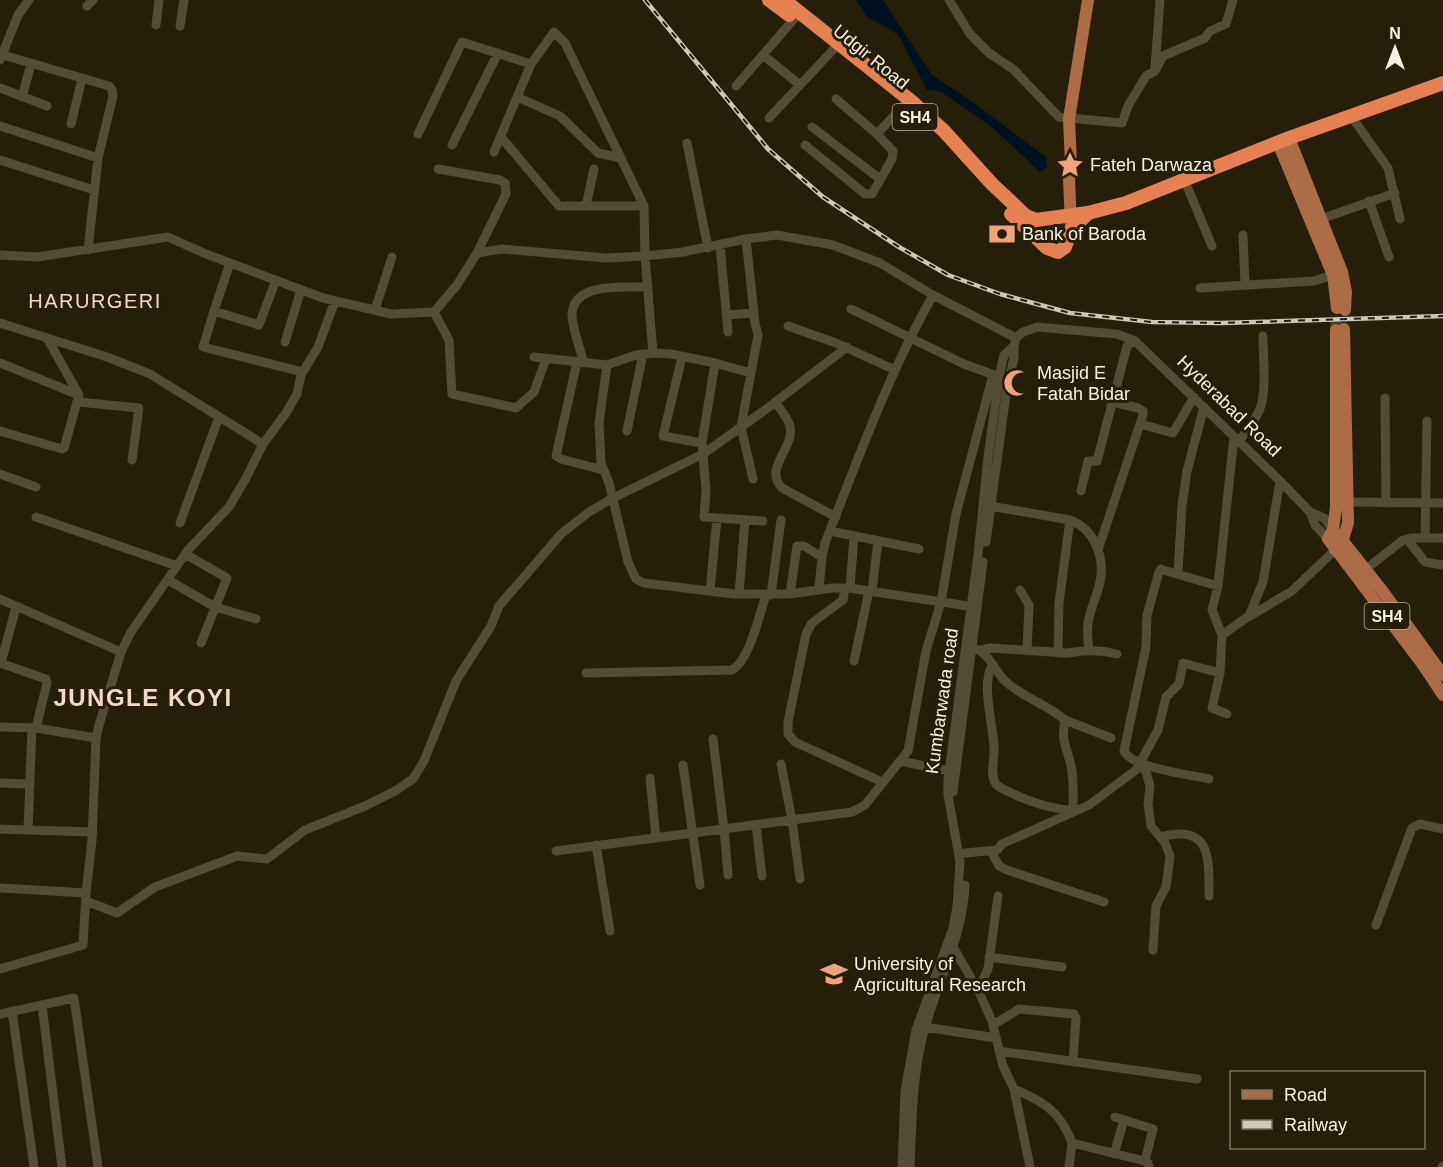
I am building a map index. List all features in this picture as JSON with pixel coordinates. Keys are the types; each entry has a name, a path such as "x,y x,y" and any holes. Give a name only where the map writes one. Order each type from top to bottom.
{"highway":[{"name":"Udgir Road","path":"770,0 903,106 939,138 986,191 1047,248 1062,251 1071,230"},
{"name":"Udgir Road","path":"784,0 944,131 992,184 1026,216 1036,220 1071,215"},
{"path":"1071,215 1126,203 1284,140 1443,83"},
{"path":"1071,230 1088,213"}],"main road":[{"path":"1071,230 1069,119 1088,0"},
{"path":"1284,140 1322,219 1342,272 1346,292 1341,309 1333,275 1284,140"},
{"path":"1332,540 1336,501 1340,330 1348,502 1348,523 1343,539"},
{"name":"Hyderabad Road","path":"1332,540 1343,539 1443,675"},
{"name":"Hyderabad Road","path":"1332,540 1443,695"}],"street":[{"path":"29,0 18,15 1,56 109,86 112,90 113,96 98,158 88,250"},
{"path":"156,25 159,0"},
{"path":"180,26 184,0"},
{"path":"949,0 970,34 989,53 1012,69 1059,117 1122,123 1128,106 1146,76 1155,71 1163,56 1205,38 1210,31 1226,24 1233,0"},
{"path":"1155,71 1156,41 1160,26 1160,0"},
{"path":"736,86 794,19"},
{"path":"494,152 531,64 554,32 565,43 644,206 648,353 627,431"},
{"path":"418,134 462,42 531,64"},
{"path":"769,118 833,50"},
{"path":"452,145 498,53"},
{"path":"762,55 800,85"},
{"path":"22,96 31,64"},
{"path":"71,124 82,79"},
{"path":"0,88 47,106"},
{"path":"517,97 563,117 598,153 621,158"},
{"path":"805,146 867,195 872,194 894,155 891,146 836,99"},
{"path":"877,134 903,106"},
{"path":"1351,116 1388,168 1400,219"},
{"path":"0,126 98,158"},
{"path":"812,127 880,179"},
{"path":"501,137 559,206 644,206"},
{"path":"687,143 708,248"},
{"path":"0,160 94,190"},
{"path":"0,255 37,257 168,237 230,263 335,301 391,314 434,312 457,285 477,253 506,194 505,183 500,180 438,169"},
{"path":"586,206 594,169"},
{"path":"1184,179 1212,246"},
{"path":"1322,219 1395,193"},
{"path":"1369,201 1389,257"},
{"path":"477,253 502,249 606,258 645,256 708,248 746,239 777,235 833,245 880,263 1015,342"},
{"path":"1243,235 1245,285"},
{"path":"746,239 758,335 741,426 753,479"},
{"path":"720,246 728,332"},
{"path":"375,310 392,257"},
{"path":"230,263 203,347 303,372"},
{"path":"1200,288 1314,281 1333,275"},
{"path":"214,311 259,324 276,280"},
{"path":"603,470 556,456 580,362 572,316 574,307 585,293 603,288 648,288"},
{"path":"285,342 301,290"},
{"path":"819,588 822,557 830,531 895,370 909,338 933,295"},
{"path":"0,969 83,945 93,832 96,738 121,652 131,632 185,554 229,507 262,444 286,413 297,394 303,372 318,348 335,301"},
{"path":"556,851 856,811 864,806 908,751 926,651 941,602 956,514 996,376 909,338 851,309"},
{"path":"434,312 449,340 452,394 516,408 534,392 546,358"},
{"path":"727,315 754,313"},
{"path":"0,323 107,357 150,374 262,444"},
{"path":"788,326 847,347 895,370"},
{"name":"Hyderabad Road","path":"1015,342 1023,332 1037,327 1117,334 1136,341 1310,512 1324,518 1332,540"},
{"path":"1227,714 1212,708 1220,672 1222,635 1212,610 1218,586 1237,439 1254,422 1263,396 1263,336"},
{"path":"0,431 63,449 78,399 47,338"},
{"path":"1081,492 1088,461 1098,461 1127,346 1136,341"},
{"name":"Kumbarwada road","path":"910,1167 914,1089 925,1028 960,929 964,906 965,853 953,786 977,649 974,607 996,376 1004,355 1015,342"},
{"name":"Kumbarwada road","path":"902,1167 905,1091 916,1030 953,928 957,906 960,862 947,790 1015,342"},
{"path":"0,888 86,897 117,913 155,887 237,856 267,859 304,830 365,806 410,782 424,761 456,681 491,626 499,606 561,534 611,500 703,454 847,347"},
{"path":"534,357 607,365 648,353 715,363 751,373"},
{"path":"682,357 663,436 702,443"},
{"path":"0,363 78,399 139,408 132,460"},
{"path":"715,363 702,443 706,491 704,517 763,521"},
{"path":"607,365 599,423 601,463 609,483 611,500 628,562 636,579 644,583 739,594 790,594 819,588 847,588 974,607"},
{"path":"1140,424 1173,433 1194,397"},
{"path":"1385,398 1386,502"},
{"path":"775,402 790,428 789,438 776,469 777,482 782,488 836,517"},
{"path":"1098,550 1143,411 1113,402"},
{"path":"1178,574 1182,505 1187,471 1204,407"},
{"path":"180,523 219,417"},
{"path":"1425,538 1427,421"},
{"path":"0,474 36,487"},
{"path":"1249,616 1263,582 1280,481"},
{"path":"1348,502 1443,503"},
{"path":"990,506 1070,520 1079,524 1093,537 1098,550 1101,573 1088,622 1089,651"},
{"path":"36,517 177,566"},
{"path":"710,591 717,518"},
{"path":"739,594 745,520"},
{"path":"586,672 732,670 742,662 768,595 780,520"},
{"path":"1058,653 1059,603 1070,520"},
{"path":"830,531 919,549"},
{"path":"854,536 847,588 843,600 812,623 806,634 788,722 788,734 795,742 882,782"},
{"path":"1366,569 1407,538 1443,538"},
{"path":"1407,538 1425,562 1443,565"},
{"path":"1222,635 1292,591 1332,540"},
{"path":"854,661 870,591 878,541"},
{"path":"790,594 797,546 801,545 822,557"},
{"path":"185,554 227,578 201,643"},
{"path":"1209,779 1140,764 1126,756 1124,751 1146,647 1147,615 1161,569 1218,586"},
{"path":"168,580 215,607 256,619"},
{"path":"1020,590 1029,607 1027,651"},
{"path":"0,599 121,652"},
{"path":"16,607 0,663 46,679 47,683 34,728 28,830"},
{"path":"977,649 1058,653 1089,651 1117,654"},
{"path":"977,649 1021,695 1059,714 1065,720 1112,738"},
{"path":"965,853 997,850 1001,845 1096,801 1136,770 1140,764 1158,730 1166,697 1179,684 1183,663 1220,672"},
{"path":"992,666 988,672 987,694 994,747 993,778 997,786 1041,806 1073,811"},
{"path":"1065,720 1062,733 1072,771 1073,811"},
{"path":"0,727 34,728 96,738"},
{"path":"713,740 728,875"},
{"path":"900,761 949,771"},
{"path":"781,764 800,879"},
{"path":"1140,764 1146,772 1150,786 1148,804 1151,826 1167,847 1170,856 1166,887 1156,906 1153,950"},
{"path":"682,765 700,885"},
{"path":"650,778 656,837"},
{"path":"0,783 29,784"},
{"path":"1376,925 1412,828 1420,824 1443,829"},
{"path":"756,825 762,876"},
{"path":"0,829 93,832"},
{"path":"1160,837 1182,833 1198,839 1209,860 1209,896"},
{"path":"596,845 610,932"},
{"path":"991,851 999,866 1007,870 1104,902"},
{"path":"978,990 986,975 998,896"},
{"path":"953,947 978,990 993,1025 1003,1066 1014,1089 1030,1167"},
{"path":"989,957 1062,967"},
{"path":"0,1014 74,998 98,1167"},
{"path":"42,1005 62,1167"},
{"path":"993,1025 1019,1009 1074,1014 1076,1018 1073,1062"},
{"path":"12,1011 34,1167"},
{"path":"925,1028 996,1038"},
{"path":"999,1051 1197,1079"},
{"path":"1014,1089 1039,1099 1056,1114 1068,1132 1072,1143 1069,1167"},
{"path":"1072,1143 1147,1164 1154,1129 1120,1118 1114,1154"}],"water":[{"path":"856,0 883,0 932,75 1046,157 1047,167 1040,172 992,127 940,91 927,90 898,34 867,17"}],"tunnel":[{"path":"1336,330 1337,308"}],"railway":[{"path":"645,0 768,149 823,197 899,247 948,275 1000,294 1070,313 1152,322 1221,323 1443,316"}],"place":[{"name":"Fateh Darwaza","path":"1070,165"},
{"name":"Bank of Baroda","path":"1002,234"},
{"name":"Masjid E Fatah Bidar","path":"1017,383"},
{"name":"University of Agricultural Research","path":"834,974"}],"district":[{"name":"HARURGERI","path":"95,301"},
{"name":"JUNGLE KOYI","path":"143,697"}]}
